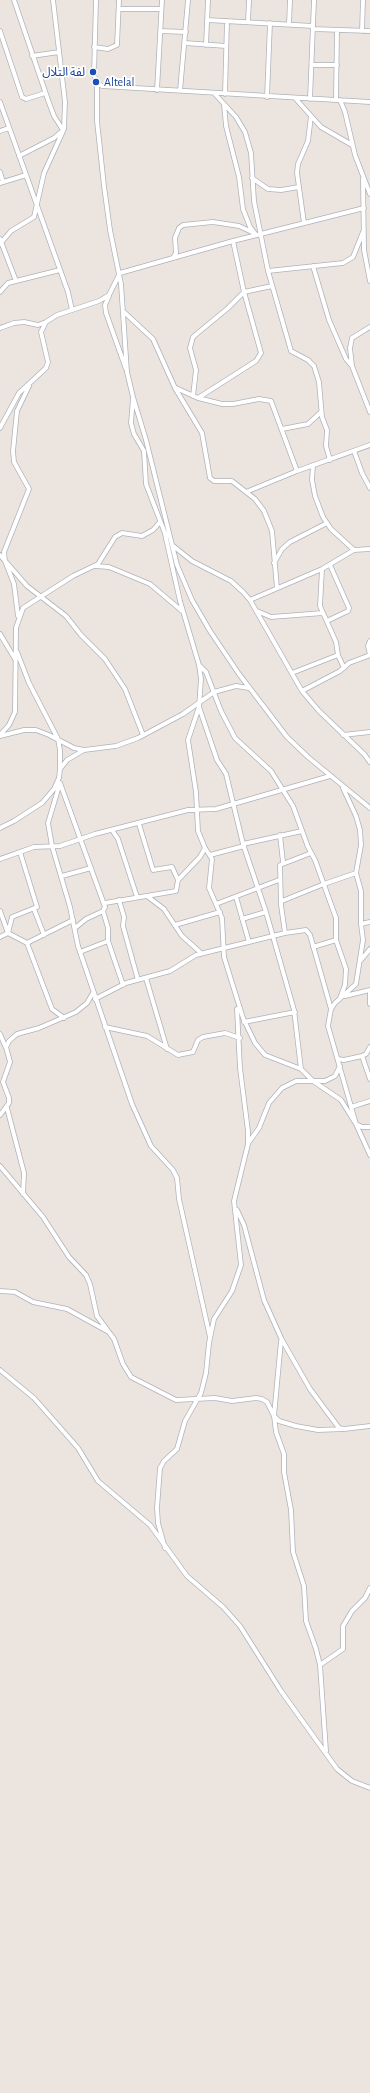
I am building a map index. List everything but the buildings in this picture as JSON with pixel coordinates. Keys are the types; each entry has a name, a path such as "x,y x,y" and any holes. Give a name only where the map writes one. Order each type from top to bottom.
{"street":[{"path":"14,0 45,93 54,116 63,130"},
{"path":"16,281 0,242 11,231 34,217 36,202 44,173 63,130 65,102 52,0"},
{"path":"96,0 94,75 97,83 97,121 104,186 115,258 120,273 128,372 133,397 146,440 177,565 192,600 210,631 249,688 287,737 330,776 370,808"},
{"path":"94,47 108,49 117,45 119,0"},
{"path":"157,90 162,0"},
{"path":"180,91 188,0"},
{"path":"206,45 208,0"},
{"path":"248,22 249,0"},
{"path":"289,24 290,0"},
{"path":"310,99 314,0"},
{"path":"362,31 363,0"},
{"path":"119,9 161,9"},
{"path":"207,20 289,24 338,30 370,31"},
{"path":"224,94 227,21"},
{"path":"268,97 270,23"},
{"path":"338,30 338,100 345,112 352,145 370,194"},
{"path":"0,31 22,97 26,99 45,93"},
{"path":"161,31 186,32"},
{"path":"185,43 226,46"},
{"path":"32,56 59,52"},
{"path":"312,65 337,65"},
{"path":"97,83 105,88 370,102"},
{"path":"214,93 246,132 251,153 254,201 259,235 268,271 291,351 308,360 314,366 319,382 321,412 327,430 326,446 330,460"},
{"path":"295,98 327,132 352,145"},
{"path":"0,102 68,292 72,310"},
{"path":"224,104 226,126 239,176 243,209 250,227 259,235"},
{"path":"304,223 297,173 298,164 308,141 311,116"},
{"path":"0,132 9,128"},
{"path":"19,156 54,138 63,130"},
{"path":"0,172 2,182 26,175"},
{"path":"252,178 268,189 281,190 299,187"},
{"path":"364,179 364,250 370,281"},
{"path":"128,372 106,313 106,305 109,295 120,273 233,241 364,208"},
{"path":"173,258 176,253 175,238 179,228 183,225 213,222 239,226 259,235"},
{"path":"268,271 313,266 332,266 350,260 359,246 363,232"},
{"path":"196,397 260,358 261,353 244,292 233,241"},
{"path":"313,266 329,320 346,359 352,366 368,400 370,412"},
{"path":"0,292 8,283 60,270"},
{"path":"196,397 196,370 190,348 191,341 198,332 228,308 244,292 272,286"},
{"path":"0,328 14,323 24,322 38,325 109,295"},
{"path":"124,312 153,339 176,388 202,433 210,478 214,481 232,481 246,492 264,511 270,526 277,588"},
{"path":"0,428 18,393 46,368 48,362 41,332 46,322"},
{"path":"352,366 350,348 352,338 370,327"},
{"path":"0,735 9,725 15,712 18,619 14,584 5,561 6,546 29,489 14,462 14,422 17,411 32,382"},
{"path":"176,388 196,397 222,404 269,399 273,403 297,471"},
{"path":"133,397 131,423 134,434 144,451 146,484 160,522 171,544 192,561 231,581 250,600 302,691 319,711 364,754 370,762"},
{"path":"282,429 308,424 321,412"},
{"path":"246,492 370,444"},
{"path":"354,451 362,473 370,488"},
{"path":"313,465 312,480 315,496 327,523 354,550"},
{"path":"18,619 23,608 72,576 95,566 115,537 122,533 142,536 153,530 160,522"},
{"path":"274,565 282,549 290,542 327,523"},
{"path":"165,534 183,613 199,665 202,688 199,707 188,740 198,831 213,863 209,888 223,922 223,949 226,969 235,996 244,1022 255,1043 265,1055 301,1069 313,1081 341,1100 356,1124 362,1127 370,1127"},
{"path":"250,600 330,565 354,550 370,549"},
{"path":"0,555 16,575 66,616 116,673 125,689 143,735"},
{"path":"327,621 348,611 349,608 330,565"},
{"path":"95,566 109,567 150,584 165,594 183,613"},
{"path":"322,568 320,595 323,613 336,642 338,655 344,668"},
{"path":"257,611 271,616 323,613"},
{"path":"0,634 16,660"},
{"path":"302,691 344,668 349,663 370,655 368,646 370,641"},
{"path":"16,650 28,683 58,741 60,783 105,903 103,911 107,926 108,941 123,985"},
{"path":"292,673 338,655"},
{"path":"199,665 206,672 235,738 271,771 293,806 336,918 336,940 346,969 341,997"},
{"path":"0,735 24,730 36,730 74,748 84,750 116,746 130,742 191,709 200,700 214,692 236,686 249,688"},
{"path":"199,707 217,760 226,774 244,845 273,936 294,1012 301,1069"},
{"path":"343,734 370,732"},
{"path":"60,769 67,760 84,750"},
{"path":"364,754 370,757"},
{"path":"0,859 34,847 60,846 112,830 196,809 216,809 330,776"},
{"path":"0,828 42,804 54,789 59,778"},
{"path":"60,783 48,823 52,846 62,876 80,952 125,1088 146,1137 155,1152 173,1170 177,1178 179,1199 210,1337"},
{"path":"330,1009 356,984 363,940 361,924 361,891 356,873 361,845 360,830 356,816 342,785"},
{"path":"139,824 153,870 155,872 172,867 178,880"},
{"path":"112,830 118,839 137,897"},
{"path":"210,855 280,835 302,831"},
{"path":"280,835 283,862"},
{"path":"105,903 176,891 178,880 200,857 205,848"},
{"path":"0,937 8,933 12,917 34,909 37,906 20,852"},
{"path":"285,933 279,880 280,865 283,862 311,853"},
{"path":"62,876 91,868"},
{"path":"282,901 356,873"},
{"path":"216,904 279,880"},
{"path":"147,895 164,908 187,942 201,953"},
{"path":"236,897 249,942"},
{"path":"120,900 124,917 123,926 138,980"},
{"path":"34,909 44,935"},
{"path":"0,911 8,933 27,943 52,1009 64,1018"},
{"path":"75,928 86,919 103,911"},
{"path":"175,925 220,912"},
{"path":"242,919 266,912"},
{"path":"27,943 73,920"},
{"path":"361,924 370,922"},
{"path":"95,999 123,985 170,971 201,953 223,949 285,933 306,930 310,935 330,1009 328,1026 356,1124 370,1156"},
{"path":"313,947 336,940"},
{"path":"80,952 108,941"},
{"path":"361,960 370,949"},
{"path":"146,978 167,1050"},
{"path":"341,997 370,990 370,1004"},
{"path":"7,1050 9,1041 17,1034 39,1028 64,1018 83,1008 93,993"},
{"path":"235,996 240,1038 240,1068 246,1108 248,1144"},
{"path":"244,1022 294,1012"},
{"path":"105,1027 147,1036 167,1050 178,1055 187,1055 193,1052 198,1040 203,1037 225,1033 240,1038"},
{"path":"0,1034 7,1050 10,1062 3,1082 10,1098 7,1108 0,1115"},
{"path":"338,1059 344,1060 362,1056 366,1054 370,1046"},
{"path":"362,1056 370,1079"},
{"path":"340,1066 338,1072 325,1081 302,1080 290,1083 274,1094 259,1128 248,1144 239,1176 234,1202 244,1225 262,1295 282,1340 323,1408 335,1424 344,1429"},
{"path":"351,1107 370,1101"},
{"path":"7,1108 24,1173 23,1194"},
{"path":"0,1166 43,1217 69,1257 86,1274 90,1284 97,1316 110,1333 118,1347 122,1364 132,1377 176,1400 215,1398 232,1401 256,1398 262,1399 268,1402 274,1416 279,1421 296,1426 318,1430 370,1426"},
{"path":"165,1548 158,1523 157,1508 160,1468 164,1461 177,1448 185,1421 198,1399 204,1382 214,1319 232,1291 240,1272 240,1249 236,1208"},
{"path":"0,1291 15,1292 33,1302 67,1309 110,1333"},
{"path":"282,1340 274,1416 276,1432 284,1454 284,1472 291,1510 293,1552 304,1586 306,1622 320,1665 324,1739 327,1754"},
{"path":"0,1370 22,1386 47,1412 78,1448 98,1481 150,1525 165,1548 187,1576 223,1607 240,1626 281,1691 342,1774 352,1781 370,1788"},
{"path":"320,1665 343,1649 343,1626 352,1611 365,1598 370,1588"}],"place":[{"name":"لفة التلال","path":"93,72"},
{"name":"Altelal","path":"96,82"}]}
